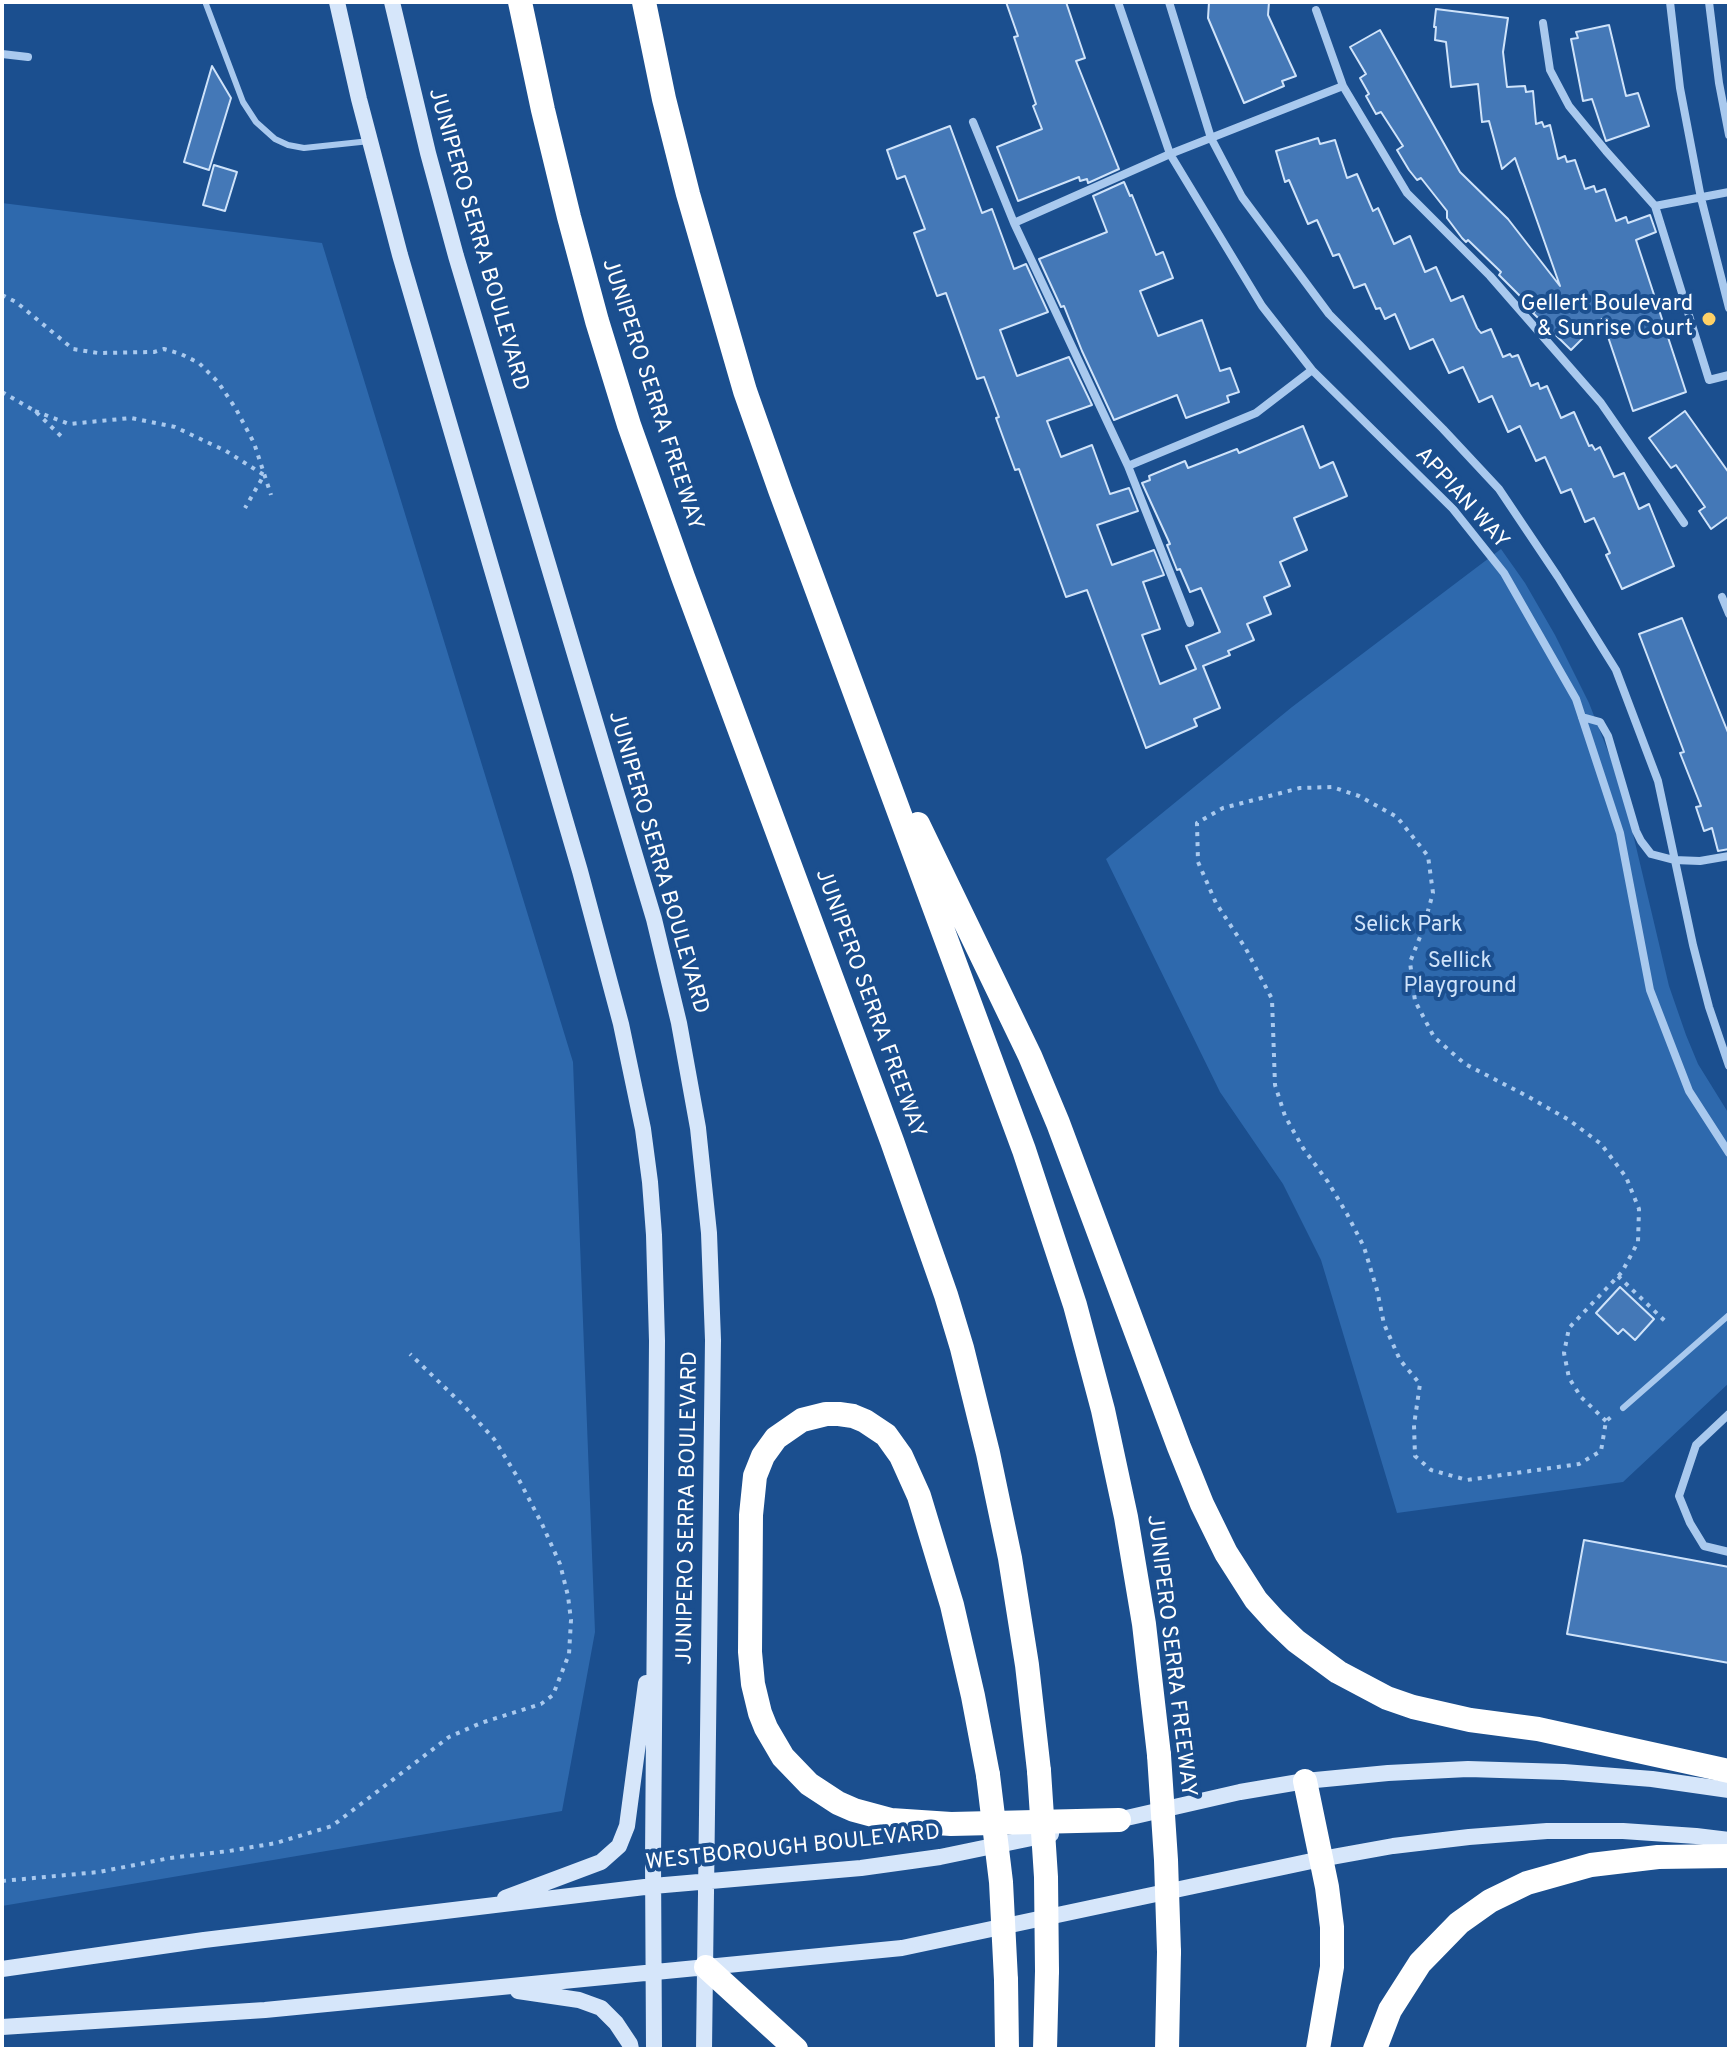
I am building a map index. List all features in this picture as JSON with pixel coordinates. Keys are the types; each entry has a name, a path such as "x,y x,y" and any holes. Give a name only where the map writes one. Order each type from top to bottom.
{"highway":[{"name":"JUNIPERO SERRA FREEWAY","path":"520,2 569,217 629,425 892,1141 958,1335 991,1465 1027,1665 1039,1771 1046,1877 1045,2049"},
{"name":"JUNIPERO SERRA FREEWAY","path":"644,2 677,151 729,338 763,442 1029,1162 1075,1305 1100,1397 1126,1517 1144,1624 1159,1755 1169,1952 1167,2049"},
{"path":"856,695 1030,1056 1202,1504 1226,1553 1256,1600 1296,1641 1338,1672 1387,1698 1470,1720 1538,1729 1729,1771"},
{"path":"1007,2049 1001,1882 988,1775 952,1605 919,1496 901,1456 886,1435 865,1421 853,1416 826,1414 792,1425 769,1446 759,1466 753,1487 751,1525 749,1642 753,1684 766,1728 783,1757 809,1784 831,1799 854,1810 891,1820 951,1824 1119,1820"},
{"path":"1305,1781 1330,1906 1333,1944 1329,1991 1318,2049"},
{"path":"1375,2049 1390,2010 1420,1963 1459,1923 1490,1901 1527,1883 1591,1865 1658,1857 1729,1856"},
{"path":"706,1967 796,2049"}],"main road":[{"name":"JUNIPERO SERRA BOULEVARD","path":"337,2 370,141 430,359 580,871 633,1076 645,1142 654,1235 657,1396 654,2049"},
{"name":"JUNIPERO SERRA BOULEVARD","path":"392,2 421,127 456,256 654,919 679,1023 698,1128 709,1233 713,1340 704,2049"},
{"path":"477,1908 601,1862 619,1846 627,1826 655,1610"},
{"name":"WESTBOROUGH BOULEVARD","path":"2,1969 204,1940 653,1886 861,1868 940,1857 1240,1792 1305,1781 1468,1769 1652,1779 1729,1790"},
{"path":"2,2027 265,2010 902,1948 1321,1859 1454,1839 1547,1831 1623,1831 1729,1840"},
{"path":"489,1987 579,2000 601,2008 616,2023 631,2049"}],"street":[{"name":"APPIAN WAY","path":"1118,2 1170,154 1262,306 1312,370 1453,509 1504,573 1576,699 1620,833 1650,990 1689,1091 1729,1153"},
{"name":"APPIAN WAY","path":"1169,2 1211,138 1242,197 1329,314 1499,489 1616,670 1658,781 1709,1007 1729,1066"},
{"path":"1670,2 1680,88 1701,198 1729,308"},
{"path":"1709,2 1729,135"},
{"path":"1316,10 1343,86 1407,193 1490,276 1601,403 1684,523"},
{"path":"1543,23 1550,70 1569,106 1655,206 1709,380 1729,375"},
{"path":"2,54 28,57"},
{"path":"1014,223 1170,154 1343,86"},
{"path":"973,122 1014,223 1128,466 1190,623"},
{"path":"1655,206 1729,192"},
{"path":"1128,466 1256,413 1312,370"},
{"path":"1722,597 1729,614"},
{"path":"1582,717 1600,722 1608,736 1641,841 1651,854 1674,860 1700,861 1729,856"},
{"path":"1729,1414 1696,1445 1679,1496 1704,1546 1729,1552"}],"lane":[{"path":"206,4 243,102 256,122 275,139 304,148 370,141"},
{"path":"1623,1408 1729,1315"}],"path":[{"path":"2,295 16,302 73,349 98,353 164,349 199,363 218,382 236,409 254,443 271,495"},
{"path":"2,392 35,411 69,424 131,418 175,427 226,451 264,475"},
{"path":"35,411 65,440"},
{"path":"245,508 264,475"},
{"path":"1332,787 1359,796 1397,817 1428,856 1433,893 1410,962 1415,1001 1434,1037 1465,1064 1569,1120 1601,1144 1626,1177 1639,1209 1638,1242 1618,1276 1569,1328 1564,1353 1569,1378 1581,1397 1606,1421 1601,1451 1579,1464 1467,1480 1431,1470 1415,1456 1414,1425 1420,1384 1400,1360 1384,1324 1364,1247 1328,1182 1285,1116 1275,1085 1272,999 1246,949 1216,903 1198,862 1197,823 1223,808 1300,788 1332,787"},
{"path":"1618,1276 1667,1323"},
{"path":"2,1881 99,1872 170,1858 229,1851 276,1843 332,1826 449,1737 541,1704 553,1695 569,1654 568,1596 560,1564 518,1478 494,1439 410,1354"}],"green space":[{"path":"2,203 322,243 573,1062 595,1632 562,1811 2,1906"},
{"name":"Selick Park","path":"1501,549 1555,635 1589,703 1629,817 1669,986 1698,1064 1729,1114 1729,1383 1623,1482 1397,1513 1321,1260 1283,1184 1220,1092 1106,859 1292,707"}],"building":[{"path":"1006,2 1066,2 1085,58 1076,61 1119,169 1088,183 1087,179 1080,181 1079,177 1018,201 997,147 1042,129"},
{"path":"1209,2 1269,2 1268,15 1296,76 1282,81 1284,86 1244,103 1208,18"},
{"path":"1436,9 1508,18 1503,52 1507,87 1525,86 1526,92 1533,91 1536,124 1542,122 1544,127 1550,125 1558,159 1565,156 1567,162 1575,160 1585,189 1594,186 1596,192 1605,189 1616,221 1626,217 1628,223 1650,215 1656,232 1636,240 1686,392 1633,411 1602,319 1571,350 1533,313 1535,311 1499,275 1501,272 1468,240 1466,242 1462,238 1447,218 1447,211 1421,178 1417,180 1409,170 1397,150 1403,146 1381,112 1376,114 1366,96 1369,94 1360,78 1366,74 1350,47 1380,30 1460,172 1508,219 1560,286 1515,158 1502,169 1489,121 1482,122 1478,84 1451,87 1446,42 1435,40"},
{"path":"1609,25 1626,96 1638,93 1649,126 1606,141 1592,99 1583,101 1571,39 1578,38 1576,32"},
{"path":"212,66 231,98 209,170 184,162"},
{"path":"950,126 982,213 992,209 1014,269 1026,264 1048,312 1000,330 1017,376 1069,357 1092,405 1047,421 1061,457 1092,445 1110,494 1129,488 1138,511 1097,525 1112,565 1154,550 1164,575 1143,582 1160,629 1142,635 1160,684 1196,669 1186,646 1220,632 1201,588 1190,592 1180,569 1177,570 1167,545 1170,544 1142,483 1150,480 1149,476 1185,461 1188,468 1237,449 1239,453 1303,426 1320,468 1333,462 1347,496 1294,518 1307,550 1280,562 1290,586 1264,597 1271,614 1247,624 1254,640 1228,651 1230,655 1203,666 1220,708 1194,719 1197,726 1146,748 1087,590 1066,597 1019,469 1015,470 984,377 977,379 946,293 937,296 914,233 925,229 905,176 897,179 887,150"},
{"path":"1318,138 1320,144 1335,140 1347,178 1357,174 1373,211 1378,208 1394,244 1410,236 1425,272 1436,267 1451,301 1463,296 1477,328 1481,333 1491,329 1503,357 1518,355 1531,386 1538,383 1540,389 1547,386 1561,418 1574,412 1589,446 1592,445 1595,450 1600,447 1614,477 1624,473 1639,509 1649,504 1674,566 1622,589 1606,555 1610,553 1594,518 1585,522 1571,489 1561,493 1545,457 1536,461 1520,426 1508,432 1492,396 1479,402 1463,367 1449,373 1433,339 1410,349 1395,314 1385,319 1380,308 1376,309 1365,284 1354,288 1339,254 1333,256 1317,220 1308,224 1289,180 1285,182 1276,151"},
{"path":"214,165 237,172 225,211 203,205"},
{"path":"1124,182 1156,255 1163,252 1173,278 1140,291 1158,336 1202,320 1220,371 1230,368 1239,392 1227,396 1229,402 1186,418 1177,395 1114,420 1064,306 1061,307 1039,259 1107,232 1093,196"},
{"path":"1685,411 1729,473 1729,516 1711,529 1699,511 1705,507 1676,465 1671,468 1649,438"},
{"path":"1682,618 1729,735 1729,849 1718,851 1712,828 1704,831 1696,807 1701,806 1680,753 1684,752 1639,634"},
{"path":"1620,1287 1654,1319 1635,1340 1623,1329 1618,1334 1596,1313"},
{"path":"1584,1540 1729,1567 1729,1663 1567,1634"}],"place":[{"name":"Gellert Boulevard & Sunrise Court","path":"1709,319"}],"park label":[{"name":"Sellick Playground","path":"1460,976"}]}
